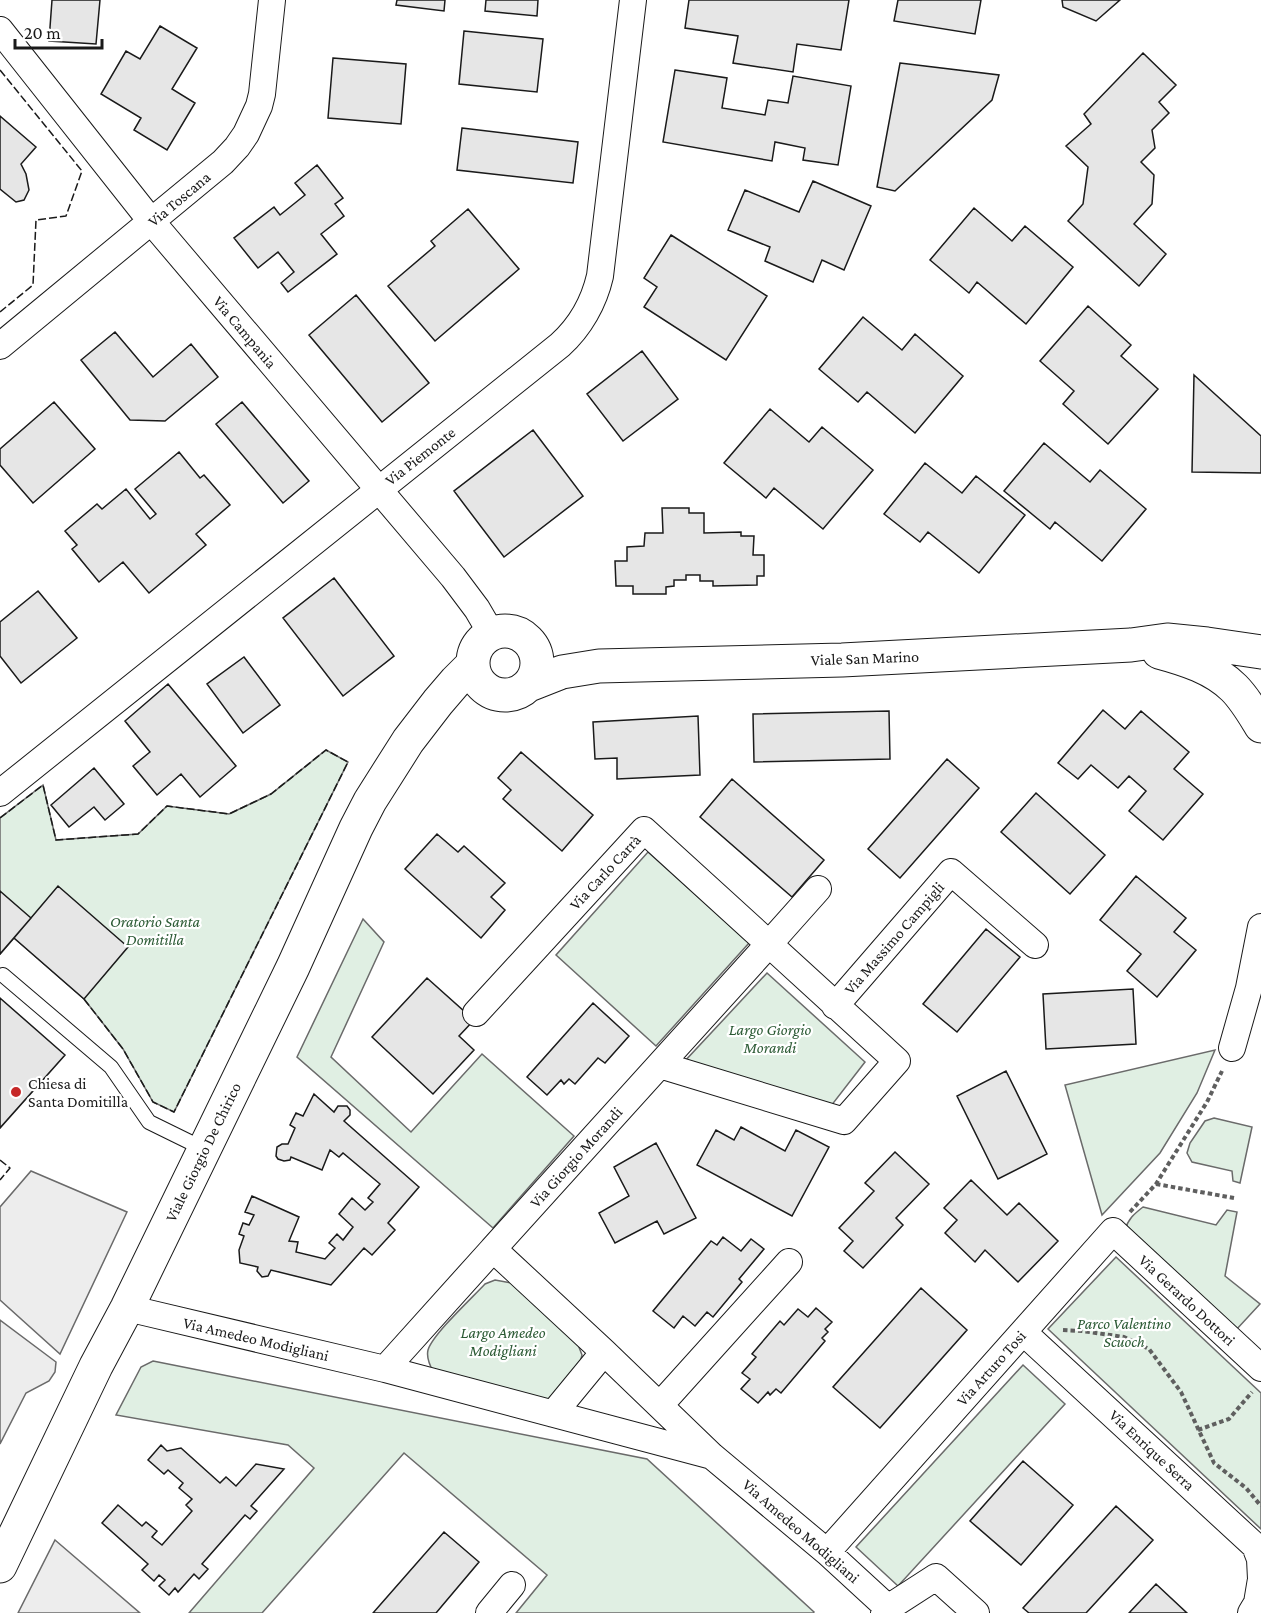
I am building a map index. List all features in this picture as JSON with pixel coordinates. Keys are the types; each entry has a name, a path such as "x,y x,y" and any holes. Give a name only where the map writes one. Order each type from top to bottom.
{"street":[{"name":"Via Toscana","path":"0,346 223,162 237,147 256,115 262,94 272,0"},
{"name":"Via Piemonte","path":"0,793 566,340 579,325 590,305 600,276 633,0"},
{"name":"Via Campania","path":"0,30 151,221 462,587 492,633"},
{"path":"513,632 531,644 536,654 537,665 534,676 514,690 489,692 480,685 474,676 472,665 477,646 483,639 492,633 513,632"},
{"name":"Viale San Marino","path":"514,690 562,672 599,666 842,660 1131,645 1167,640 1261,652"},
{"name":"Viale San Marino","path":"531,644 563,658 599,666"},
{"name":"Viale San Marino","path":"1131,645 1180,657 1216,673 1235,688 1261,726"},
{"name":"Viale Giorgio De Chirico","path":"0,1566 293,967 370,801 408,741 438,702 472,665"},
{"name":"Viale Giorgio De Chirico","path":"408,741 448,714 514,690"},
{"name":"Via Carlo Carrà","path":"476,1013 644,830 769,944"},
{"name":"Via Massimo Campigli","path":"836,1006 951,872 1035,945"},
{"path":"769,944 897,1061 844,1121 660,1065 818,889"},
{"path":"1232,1048 1249,988 1261,929"},
{"name":"Via Giorgio Morandi","path":"493,1249 660,1065"},
{"name":"Via Arturo Tosi","path":"827,1552 1113,1232"},
{"name":"Via Gerardo Dottori","path":"1113,1232 1258,1378"},
{"path":"493,1249 712,1456 553,1414 385,1369 493,1249"},
{"path":"660,1405 789,1262"},
{"name":"Via Amedeo Modigliani","path":"127,1308 385,1369"},
{"name":"Via Enrique Serra","path":"1023,1332 1255,1546 1260,1559 1261,1579"},
{"path":"553,1414 604,1352"},
{"name":"Via Amedeo Modigliani","path":"712,1456 827,1552 886,1610 936,1577 976,1613"},
{"path":"1251,1613 1257,1603 1261,1579"},
{"path":"489,1613 512,1585"}],"lane":[{"path":"3,975 111,1066 149,1122 204,1149"}],"path":[{"path":"1113,1232 1156,1184 1207,1102 1232,1048"},
{"path":"1156,1184 1234,1198"},
{"path":"1023,1332 1048,1329 1082,1331 1124,1337 1149,1348 1181,1392 1214,1462 1246,1488 1261,1506"},
{"path":"1198,1430 1229,1419 1258,1378"}],"green space":[{"name":"Oratorio Santa Domitilla","path":"326,750 348,762 174,1112 153,1102 123,1049 84,999 14,938 0,954 0,818 43,785 56,840 138,834 167,806 229,814 271,794"},
{"path":"648,852 749,943 656,1046 556,955"},
{"path":"363,919 384,942 331,1057 411,1132 482,1054 574,1136 493,1228 297,1057"},
{"name":"Largo Giorgio Morandi","path":"767,973 865,1062 831,1106 684,1062"},
{"path":"1215,1050 1197,1093 1160,1153 1102,1215 1065,1085"},
{"path":"1214,1118 1252,1127 1240,1183 1233,1181 1232,1171 1192,1162 1187,1153 1190,1143 1205,1121"},
{"path":"1143,1207 1216,1225 1227,1210 1237,1212 1225,1276 1260,1304 1236,1330 1125,1230 1132,1217"},
{"name":"Parco Valentino Scuoch","path":"1116,1257 1261,1393 1261,1529 1048,1329"},
{"name":"Largo Amedeo Modigliani","path":"495,1280 512,1283 577,1342 582,1355 580,1363 549,1399 532,1401 434,1373 431,1368 428,1350 431,1343 485,1284"},
{"path":"153,1361 647,1459 814,1612 516,1613 547,1575 404,1453 262,1613 189,1613 314,1468 288,1445 116,1415 141,1367"},
{"path":"1023,1365 1065,1404 898,1586 856,1547"}],"shaded area":[{"path":"31,1171 127,1212 60,1354 0,1300 0,1207"},
{"path":"0,1320 56,1362 55,1372 49,1381 26,1393 0,1444"},
{"path":"55,1540 140,1613 18,1613"}],"building":[{"path":"52,0 100,0 96,44 49,41"},
{"path":"397,0 445,0 444,11 396,5"},
{"path":"486,0 538,0 537,16 485,11"},
{"path":"689,0 849,0 841,50 797,44 793,72 733,63 738,36 685,28"},
{"path":"898,0 981,0 975,34 894,21"},
{"path":"1062,0 1120,0 1096,21 1063,7"},
{"path":"160,26 197,48 172,89 195,103 167,150 134,130 141,118 101,94 126,51 140,59"},
{"path":"464,31 543,39 537,92 459,84"},
{"path":"1143,53 1176,85 1159,102 1169,113 1152,130 1155,148 1141,162 1154,175 1152,204 1134,224 1166,254 1139,286 1068,221 1083,204 1088,167 1066,146 1091,124 1084,114"},
{"path":"333,58 406,64 401,124 328,118"},
{"path":"900,63 999,75 992,100 895,191 877,187"},
{"path":"675,70 727,78 722,108 765,115 768,100 788,103 793,76 851,86 838,165 803,160 805,148 775,142 772,161 663,142"},
{"path":"0,116 36,147 21,164 26,174 29,190 24,200 16,202 0,189"},
{"path":"462,128 578,142 573,183 457,170"},
{"path":"317,165 343,198 335,204 344,216 321,234 337,254 288,292 281,283 294,272 278,252 258,268 234,238 274,207 280,215 305,195 295,183"},
{"path":"813,181 871,206 844,270 822,260 813,282 765,261 770,247 728,230 745,190 799,212"},
{"path":"974,208 1012,241 1025,226 1073,267 1026,324 977,282 969,293 930,260"},
{"path":"468,209 519,269 435,341 388,286 435,246 431,241"},
{"path":"671,235 767,296 726,360 644,307 657,287 644,278"},
{"path":"356,295 429,383 382,422 309,335"},
{"path":"1088,306 1131,345 1121,356 1158,389 1108,444 1063,404 1074,391 1040,361"},
{"path":"863,317 902,350 915,334 963,376 915,433 867,392 858,402 819,369"},
{"path":"115,332 153,377 191,344 218,377 165,421 130,420 81,360"},
{"path":"642,351 678,399 623,441 587,394"},
{"path":"1194,375 1261,436 1261,473 1192,472"},
{"path":"54,402 95,449 33,503 0,465 0,449"},
{"path":"242,402 309,481 283,503 216,424"},
{"path":"770,409 809,442 822,427 873,470 823,529 774,488 766,498 724,463"},
{"path":"533,430 583,496 504,557 454,491"},
{"path":"1044,443 1090,482 1100,470 1146,509 1102,561 1055,522 1050,529 1004,491"},
{"path":"179,452 200,478 204,475 230,505 196,534 206,545 149,593 123,562 99,582 72,549 77,545 65,531 97,504 102,509 126,489 150,519 156,514 135,489"},
{"path":"925,463 962,493 976,476 1025,515 979,573 928,532 920,542 884,514"},
{"path":"662,508 689,508 689,513 704,513 704,533 741,532 741,536 754,536 753,555 764,555 764,576 757,576 757,585 713,586 713,581 700,581 700,575 686,575 686,580 674,580 674,586 666,587 666,594 633,594 633,586 616,586 615,561 627,561 627,547 644,546 645,533 663,533"},
{"path":"334,578 394,656 343,696 283,618"},
{"path":"38,591 77,638 21,683 0,656 0,622"},
{"path":"244,657 280,705 243,733 207,684"},
{"path":"168,684 236,766 200,797 181,774 157,795 133,766 150,752 125,721"},
{"path":"1103,710 1125,729 1141,711 1189,752 1174,769 1203,794 1163,840 1129,811 1146,791 1129,776 1118,788 1091,765 1078,779 1058,763"},
{"path":"889,711 890,759 754,762 753,714"},
{"path":"698,716 700,775 617,779 617,758 595,759 593,722"},
{"path":"521,752 593,815 562,851 503,799 511,790 498,778"},
{"path":"947,759 979,788 900,878 868,849"},
{"path":"94,768 124,804 105,820 94,807 69,827 51,805"},
{"path":"732,779 824,860 792,897 700,817"},
{"path":"1036,793 1105,855 1070,894 1001,832"},
{"path":"437,834 458,852 464,846 505,883 491,897 505,910 481,938 405,869"},
{"path":"1136,876 1186,918 1174,932 1196,950 1157,997 1127,971 1141,954 1100,920"},
{"path":"58,886 128,947 84,999 14,938"},
{"path":"0,891 31,918 0,954"},
{"path":"986,929 1020,957 957,1032 923,1004"},
{"path":"427,978 474,1020 459,1036 474,1050 433,1094 372,1037"},
{"path":"1133,989 1136,1044 1046,1049 1043,994"},
{"name":"Chiesa di Santa Domitilla","path":"0,998 65,1055 0,1128"},
{"path":"593,1003 629,1036 605,1063 598,1058 575,1084 569,1079 564,1084 561,1080 547,1095 527,1077"},
{"path":"1006,1071 1047,1154 998,1179 957,1096"},
{"path":"314,1094 334,1112 338,1106 347,1106 350,1115 344,1121 419,1187 388,1223 395,1230 372,1255 364,1248 331,1285 271,1270 268,1276 262,1277 257,1271 258,1267 240,1263 239,1250 244,1236 239,1234 243,1223 249,1225 254,1215 245,1212 252,1196 299,1217 289,1241 298,1242 296,1252 325,1259 335,1248 329,1243 337,1234 343,1240 353,1227 339,1214 352,1198 365,1210 373,1202 368,1198 380,1184 343,1153 339,1157 330,1150 322,1170 291,1157 290,1160 284,1161 276,1156 277,1147 288,1144 295,1128 290,1125 296,1113 303,1116"},
{"path":"741,1127 785,1151 796,1130 829,1147 792,1216 697,1165 716,1130 734,1140"},
{"path":"656,1143 696,1218 664,1234 657,1221 615,1243 599,1213 629,1196 614,1167"},
{"path":"895,1152 929,1184 896,1218 903,1225 863,1268 844,1251 853,1241 839,1228 874,1191 865,1183"},
{"path":"971,1180 1007,1215 1019,1203 1058,1241 1018,1282 985,1250 975,1262 945,1233 957,1220 944,1208"},
{"path":"723,1237 741,1251 751,1239 764,1249 739,1279 742,1282 713,1317 707,1312 695,1326 683,1316 674,1328 653,1311 711,1241 717,1245"},
{"path":"921,1288 967,1330 880,1428 833,1387"},
{"path":"816,1308 832,1322 825,1329 828,1332 822,1338 825,1341 781,1393 776,1389 770,1395 768,1392 758,1403 741,1389 750,1379 742,1373 756,1357 752,1354 780,1321 784,1325 798,1309 808,1317"},
{"path":"161,1445 167,1451 181,1448 220,1483 226,1477 236,1486 256,1464 284,1469 251,1506 257,1511 250,1519 245,1515 202,1564 208,1569 199,1579 194,1574 178,1592 175,1588 169,1595 159,1586 165,1580 159,1575 154,1581 142,1570 148,1564 102,1523 118,1505 142,1526 146,1522 157,1531 152,1537 162,1545 192,1511 186,1505 192,1499 179,1488 183,1483 168,1470 164,1474 148,1460"},
{"path":"1023,1461 1073,1505 1021,1565 970,1521"},
{"path":"1116,1506 1153,1540 1086,1613 1029,1613 1023,1608"},
{"path":"444,1532 479,1562 436,1613 373,1613"},
{"path":"1156,1584 1187,1613 1129,1613"}],"fence":[{"path":"0,70 82,171 66,216 36,220 33,285 0,312"},
{"path":"0,818 43,785 56,840 138,834 167,806 229,814 271,794 326,750 348,762 174,1112 153,1102 123,1049 84,999"},
{"path":"0,1160 10,1168 0,1180"}],"place":[{"name":"Chiesa di Santa Domitilla","path":"16,1092"}]}
